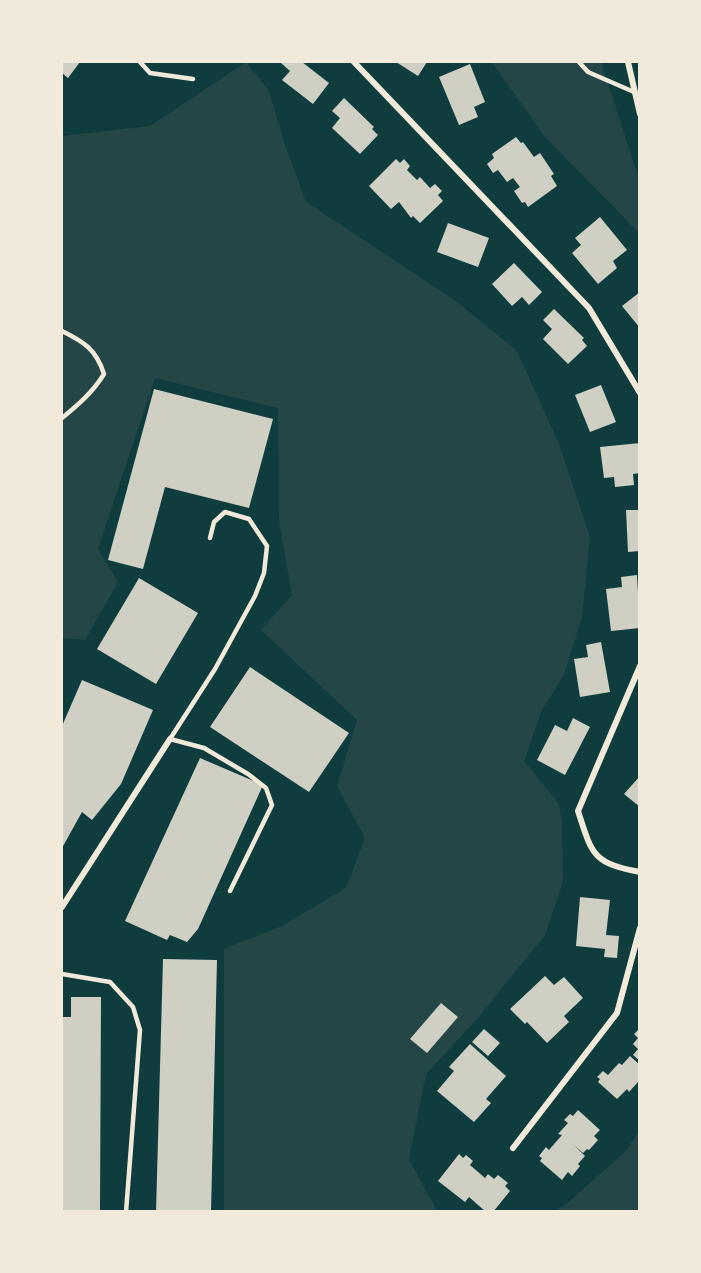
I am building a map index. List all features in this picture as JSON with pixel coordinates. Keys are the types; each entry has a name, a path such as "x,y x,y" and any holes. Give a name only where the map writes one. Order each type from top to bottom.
{"street":[{"path":"354,62 589,308 639,393"},
{"path":"628,62 639,114"},
{"path":"639,666 578,811 591,850 613,867 639,872"},
{"path":"62,907 170,739"},
{"path":"513,1148 617,1013 639,928"}],"lane":[{"path":"140,62 150,73 193,79"},
{"path":"579,62 588,72 634,92"},
{"path":"62,331 77,339 99,357 104,374 97,386 62,418"},
{"path":"210,538 214,522 225,512 249,519 267,546 264,573 255,596 215,669 170,739 204,748 248,774 266,788 272,805 230,891"},
{"path":"62,974 110,982 134,1007 140,1030 126,1212"}],"shaded area":[{"path":"246,62 269,91 285,145 306,202 456,301 517,351 559,444 590,537 582,617 564,675 542,710 524,761 559,804 562,822 563,882 545,935 478,1018 426,1074 409,1159 437,1211 224,1211 224,949 282,926 346,888 365,838 337,786 357,720 261,630 292,595 279,521 278,408 155,378 98,549 118,582 85,640 62,638 62,136 150,126"},
{"path":"492,62 601,62 639,179 639,233 545,137"},
{"path":"639,1131 639,1211 553,1211 564,1206 626,1151"}],"building":[{"path":"62,62 80,62 68,78 62,73"},
{"path":"282,62 302,62 329,83 313,104 282,80 290,71"},
{"path":"396,62 427,62 418,76"},
{"path":"470,64 485,102 474,107 478,117 459,125 439,77"},
{"path":"344,98 374,127 372,129 378,135 360,154 332,128 340,118 332,111"},
{"path":"516,137 521,143 523,142 534,157 540,153 554,174 551,176 557,186 528,207 525,202 522,203 514,191 520,187 513,178 507,182 498,170 493,173 487,164 494,158 492,154"},
{"path":"396,159 400,163 404,159 410,166 407,170 417,180 420,177 430,188 435,184 442,191 438,195 443,201 420,223 413,216 411,218 399,202 391,209 369,186"},
{"path":"600,217 627,250 613,261 617,268 598,284 572,253 581,245 575,238"},
{"path":"448,223 489,238 478,267 437,252"},
{"path":"514,263 542,292 529,305 522,297 512,306 492,284"},
{"path":"640,292 640,328 622,306"},
{"path":"554,309 584,338 582,340 587,346 568,364 543,339 552,329 543,320"},
{"path":"601,385 616,422 590,432 575,395"},
{"path":"154,389 273,419 249,508 165,487 143,569 108,560"},
{"path":"640,443 640,473 633,474 634,485 615,487 614,477 604,478 600,447"},
{"path":"626,510 640,510 640,551 628,552"},
{"path":"637,575 640,628 611,631 606,589 622,587 621,577"},
{"path":"139,578 198,613 156,684 97,649"},
{"path":"601,642 610,692 580,697 574,659 588,657 586,645"},
{"path":"250,667 349,733 309,792 210,727"},
{"path":"82,680 153,710 121,784 92,820 82,812 62,848 62,726"},
{"path":"573,718 590,727 565,775 537,760 555,725 567,731"},
{"path":"200,758 263,785 198,929 187,942 170,935 167,940 125,921"},
{"path":"640,776 640,807 624,794"},
{"path":"580,897 610,900 606,935 619,936 617,958 604,957 605,949 576,946"},
{"path":"163,959 217,960 211,1212 156,1212"},
{"path":"545,976 554,985 564,977 583,998 564,1016 569,1022 547,1043 527,1022 525,1024 510,1009"},
{"path":"71,997 101,997 100,1212 62,1212 62,1017 71,1017"},
{"path":"441,1003 458,1017 427,1053 410,1039"},
{"path":"640,1028 640,1061 633,1055 638,1049 633,1044 638,1038 634,1034"},
{"path":"484,1029 500,1043 488,1056 472,1042"},
{"path":"470,1044 506,1076 486,1099 491,1103 474,1122 437,1091 454,1071 449,1067"},
{"path":"630,1056 640,1065 640,1083 638,1082 629,1092 627,1089 617,1099 598,1082 600,1079 597,1077 603,1071 608,1075 619,1063 622,1065"},
{"path":"578,1110 600,1130 594,1136 598,1140 583,1153 574,1145 585,1156 572,1176 568,1172 562,1180 540,1161 542,1158 539,1156 546,1147 549,1150 562,1135 558,1134 568,1123 564,1120 570,1114 573,1116"},
{"path":"459,1154 463,1158 466,1155 473,1161 470,1165 485,1178 488,1174 494,1179 498,1175 508,1183 505,1186 510,1191 493,1212 486,1212 469,1197 465,1202 438,1181"}]}
